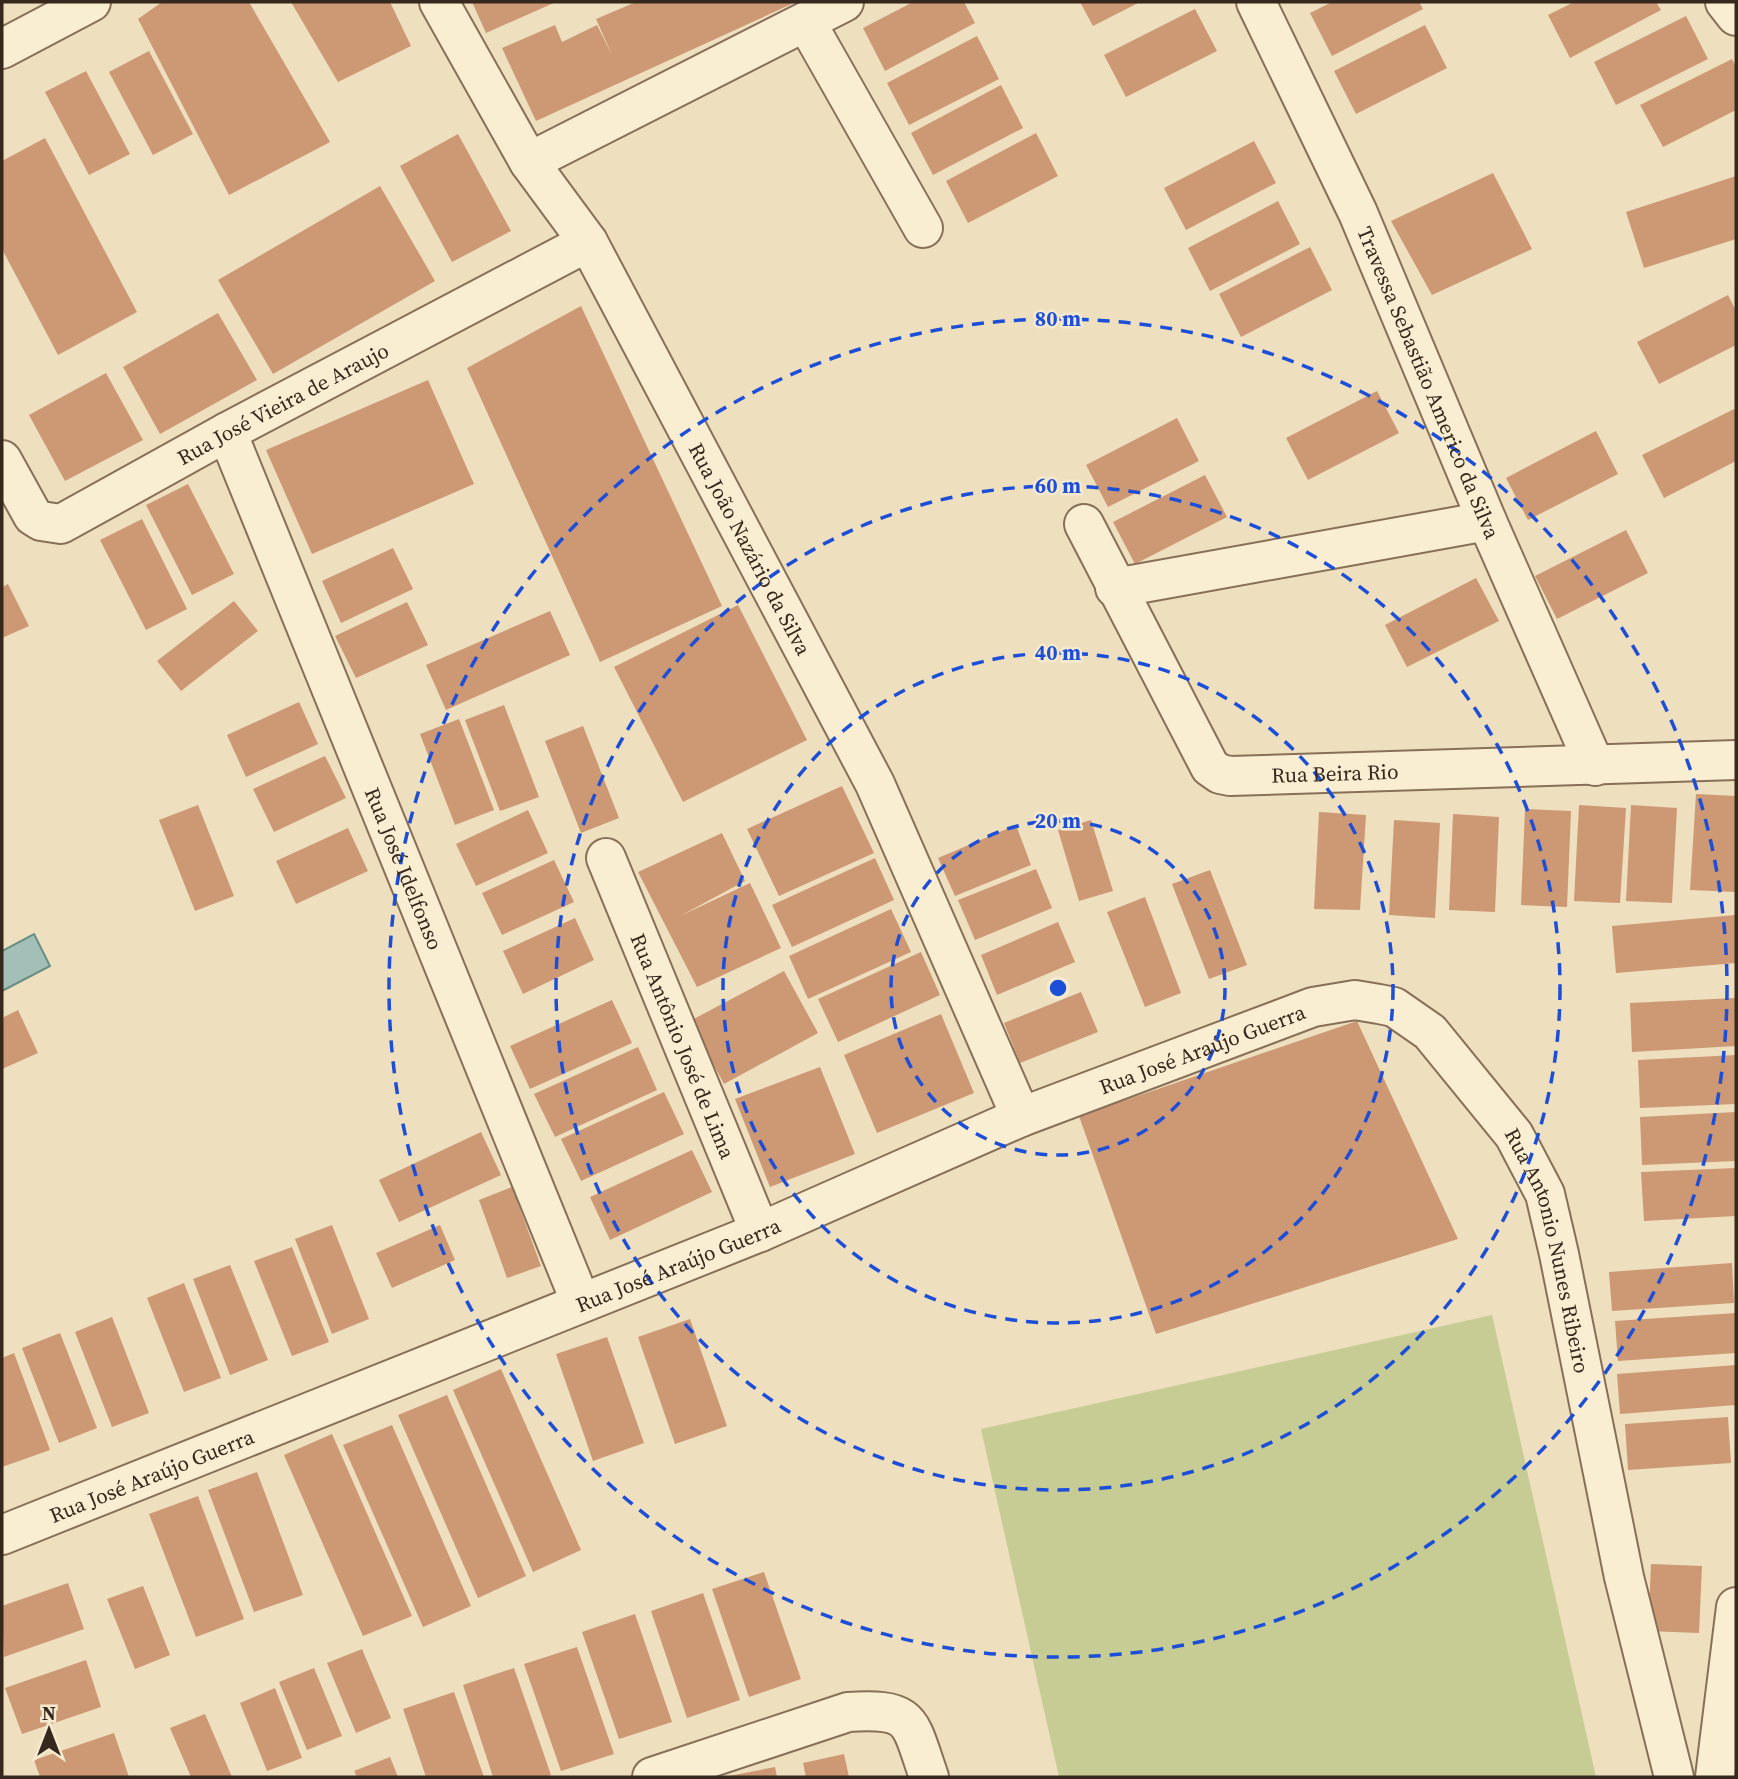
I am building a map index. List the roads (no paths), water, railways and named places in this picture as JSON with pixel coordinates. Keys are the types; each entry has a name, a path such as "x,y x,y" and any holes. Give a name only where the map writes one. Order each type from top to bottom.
{"street":[{"path":"2,49 91,2"},
{"name":"Rua João Nazário da Silva","path":"439,2 529,162 588,242 876,784 1021,1117"},
{"path":"529,162 845,2"},
{"name":"Travessa Sebastião Americo da Silva","path":"1256,2 1358,213 1595,766"},
{"path":"1724,2 1736,16"},
{"path":"806,22 923,228"},
{"name":"Rua José Vieira de Araujo","path":"2,460 33,516 41,521 61,524 227,432 588,242"},
{"name":"Rua José Idelfonso","path":"227,432 581,1303"},
{"path":"1115,588 1488,521"},
{"name":"Rua Beira Rio","path":"1084,524 1210,767 1220,774 1230,776 1736,760"},
{"name":"Rua Antônio José de Lima","path":"606,858 760,1232"},
{"name":"Rua José Araújo Guerra","path":"2,1535 760,1232 1021,1117 1313,1007 1355,1000"},
{"name":"Rua Antonio Nunes Ribeiro","path":"1355,1000 1394,1007 1430,1032 1514,1135 1545,1194 1624,1577 1674,1777"},
{"path":"1715,1777 1736,1611"},
{"path":"652,1777 848,1712 890,1711 903,1718 912,1729 929,1777"}],"water":[{"path":"34,934 50,966 2,991 2,951"}]}
